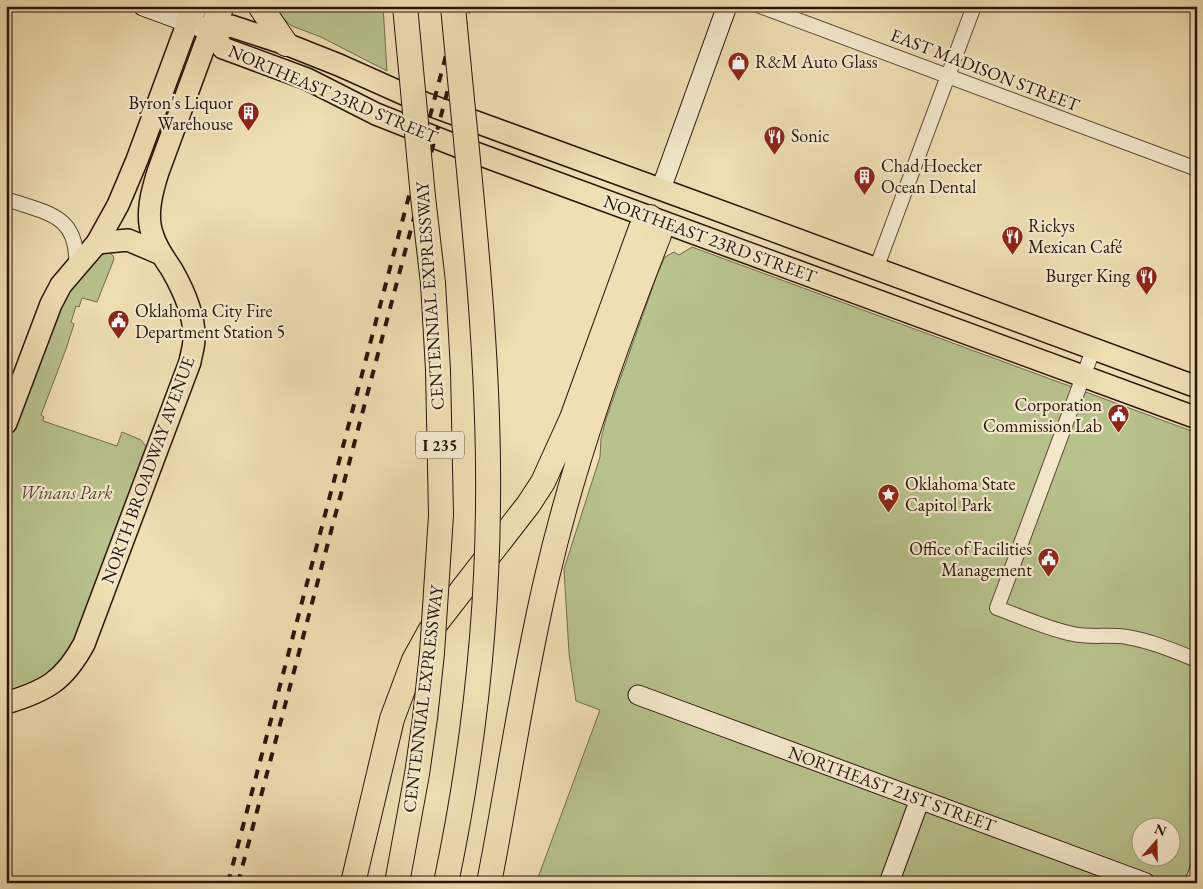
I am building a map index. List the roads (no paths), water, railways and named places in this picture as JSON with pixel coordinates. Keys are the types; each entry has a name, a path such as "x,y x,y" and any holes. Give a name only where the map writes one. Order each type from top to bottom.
{"highway":[{"path":"210,31 222,6"},
{"path":"260,6 286,44"},
{"name":"CENTENNIAL EXPRESSWAY","path":"398,883 418,774 426,709 437,594 441,515 439,379 434,302 406,6"},
{"name":"I 235","path":"446,883 473,719 485,587 488,505 483,322 453,6"},
{"path":"353,883 392,719 414,660 430,632 528,505 543,482 572,418 641,228 650,217 659,235 611,360 586,433 548,570 528,668 490,883"}],"main road":[{"path":"6,423 51,304 61,285 97,243 118,205 192,14"},
{"name":"NORTHEAST 23RD STREET","path":"1197,387 661,189 424,104 340,65 286,44 231,26 210,31 223,48 307,79 376,114 462,148 1197,418"},
{"name":"NORTH BROADWAY AVENUE","path":"6,703 48,687 74,663 81,650 190,362 194,339 191,312 184,292 152,235 150,214 153,189 210,31"},
{"path":"650,217 661,189"},
{"path":"97,243 128,240 161,254"}],"street":[{"path":"143,6 192,14 210,31"},
{"path":"661,189 727,6"},
{"name":"EAST MADISON STREET","path":"760,6 1197,169"},
{"path":"876,269 974,6"},
{"path":"6,199 35,208 62,220 70,229 75,240 76,266"},
{"path":"1093,350 996,608 1060,631 1078,635 1105,634 1128,637 1162,646 1197,660"},
{"name":"NORTHEAST 21ST STREET","path":"638,695 1146,883"},
{"path":"889,883 920,799"},
{"path":"1192,883 1197,869"}],"railway":[{"path":"228,883 459,6"},
{"path":"238,883 470,6"}],"place":[{"name":"R&M Auto Glass","path":"739,81"},
{"name":"Byron's Liquor Warehouse","path":"249,132"},
{"name":"Sonic","path":"775,155"},
{"name":"Chad Hoecker Ocean Dental","path":"865,195"},
{"name":"Rickys Mexican Café","path":"1012,255"},
{"name":"Burger King","path":"1146,295"},
{"name":"Oklahoma City Fire Department Station 5","path":"119,340"},
{"name":"Corporation Commission Lab","path":"1118,434"},
{"name":"Oklahoma State Capitol Park","path":"889,513"},
{"name":"Office of Facilities Management","path":"1048,578"}],"park label":[{"name":"Winans Park","path":"66,493"}]}
